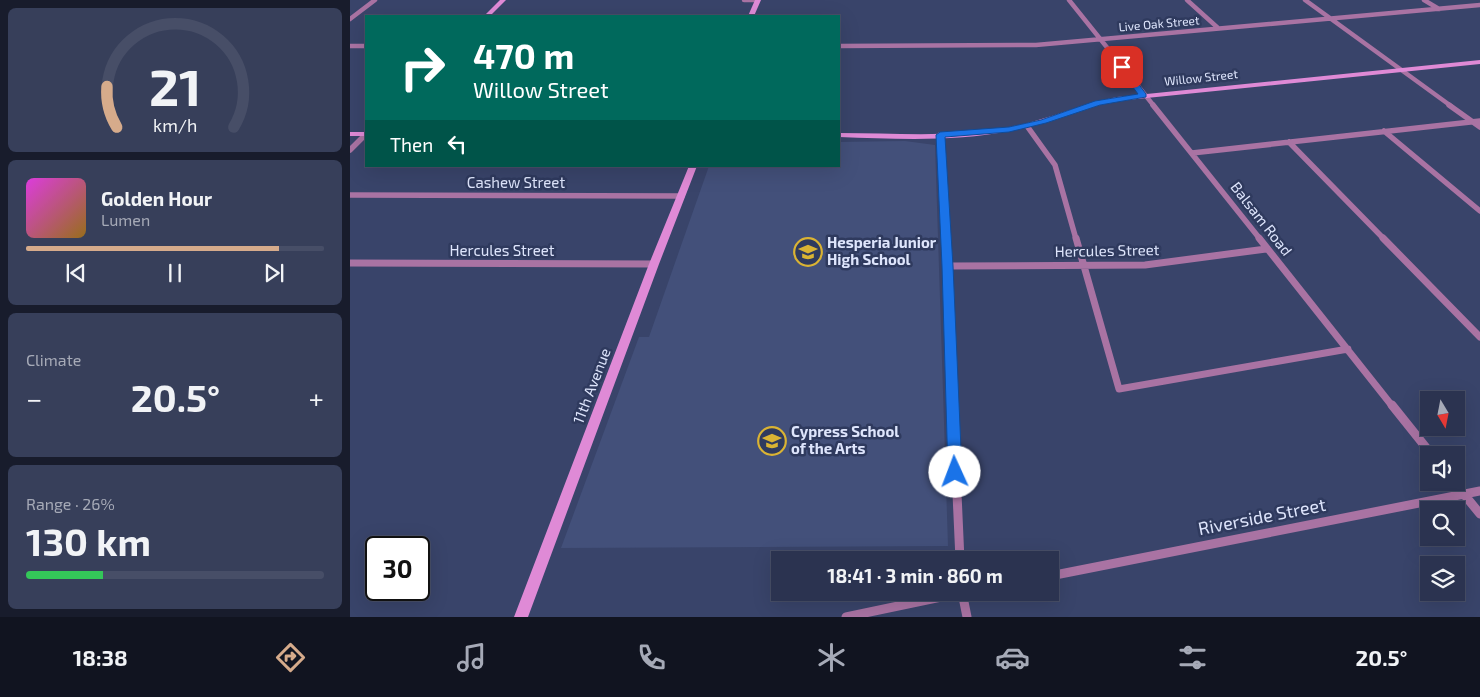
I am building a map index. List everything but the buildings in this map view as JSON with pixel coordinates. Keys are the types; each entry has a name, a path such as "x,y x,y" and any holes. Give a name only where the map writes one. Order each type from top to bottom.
{"street":[{"path":"350,18 375,0"},
{"path":"488,15 503,0"},
{"path":"744,0 758,0 751,15"},
{"name":"Balsam Road","path":"1069,0 1425,446"},
{"path":"1187,0 1218,28"},
{"path":"1305,0 1480,127"},
{"path":"1424,0 1439,9"},
{"name":"Live Oak Street","path":"840,46 1036,45 1480,5"},
{"path":"350,46 365,46"},
{"name":"Willow Street","path":"840,134 940,135 991,132 1027,126 1098,102 1144,95 1480,62"},
{"path":"1192,153 1480,121"},
{"path":"1027,126 1055,165 1119,389 1348,349"},
{"path":"1384,132 1480,211"},
{"path":"350,134 365,134"},
{"path":"350,150 365,135"},
{"path":"940,135 948,266 960,551"},
{"path":"1289,142 1480,337"},
{"name":"11th Avenue","path":"521,617 654,264 693,167"},
{"name":"Cashew Street","path":"350,196 682,196"},
{"name":"Hercules Street","path":"948,266 1145,266 1266,249"},
{"name":"Hercules Street","path":"350,263 654,264"},
{"path":"1461,491 1480,514"},
{"name":"Riverside Street","path":"1059,574 1480,491"},
{"path":"846,617 924,601"},
{"path":"964,601 967,617"}],"shaded area":[{"name":"Cypress School of the Arts","path":"905,141 935,145 948,546 561,548 639,337 649,337 709,167 840,167 840,142"}],"place":[{"name":"Hesperia Junior High School","path":"808,252"},
{"name":"Cypress School of the Arts","path":"772,441"}],"route":[{"path":"955,472 948,266 940,135 977,134 1009,130 1044,122 1098,102 1144,95 1122,67"}]}
